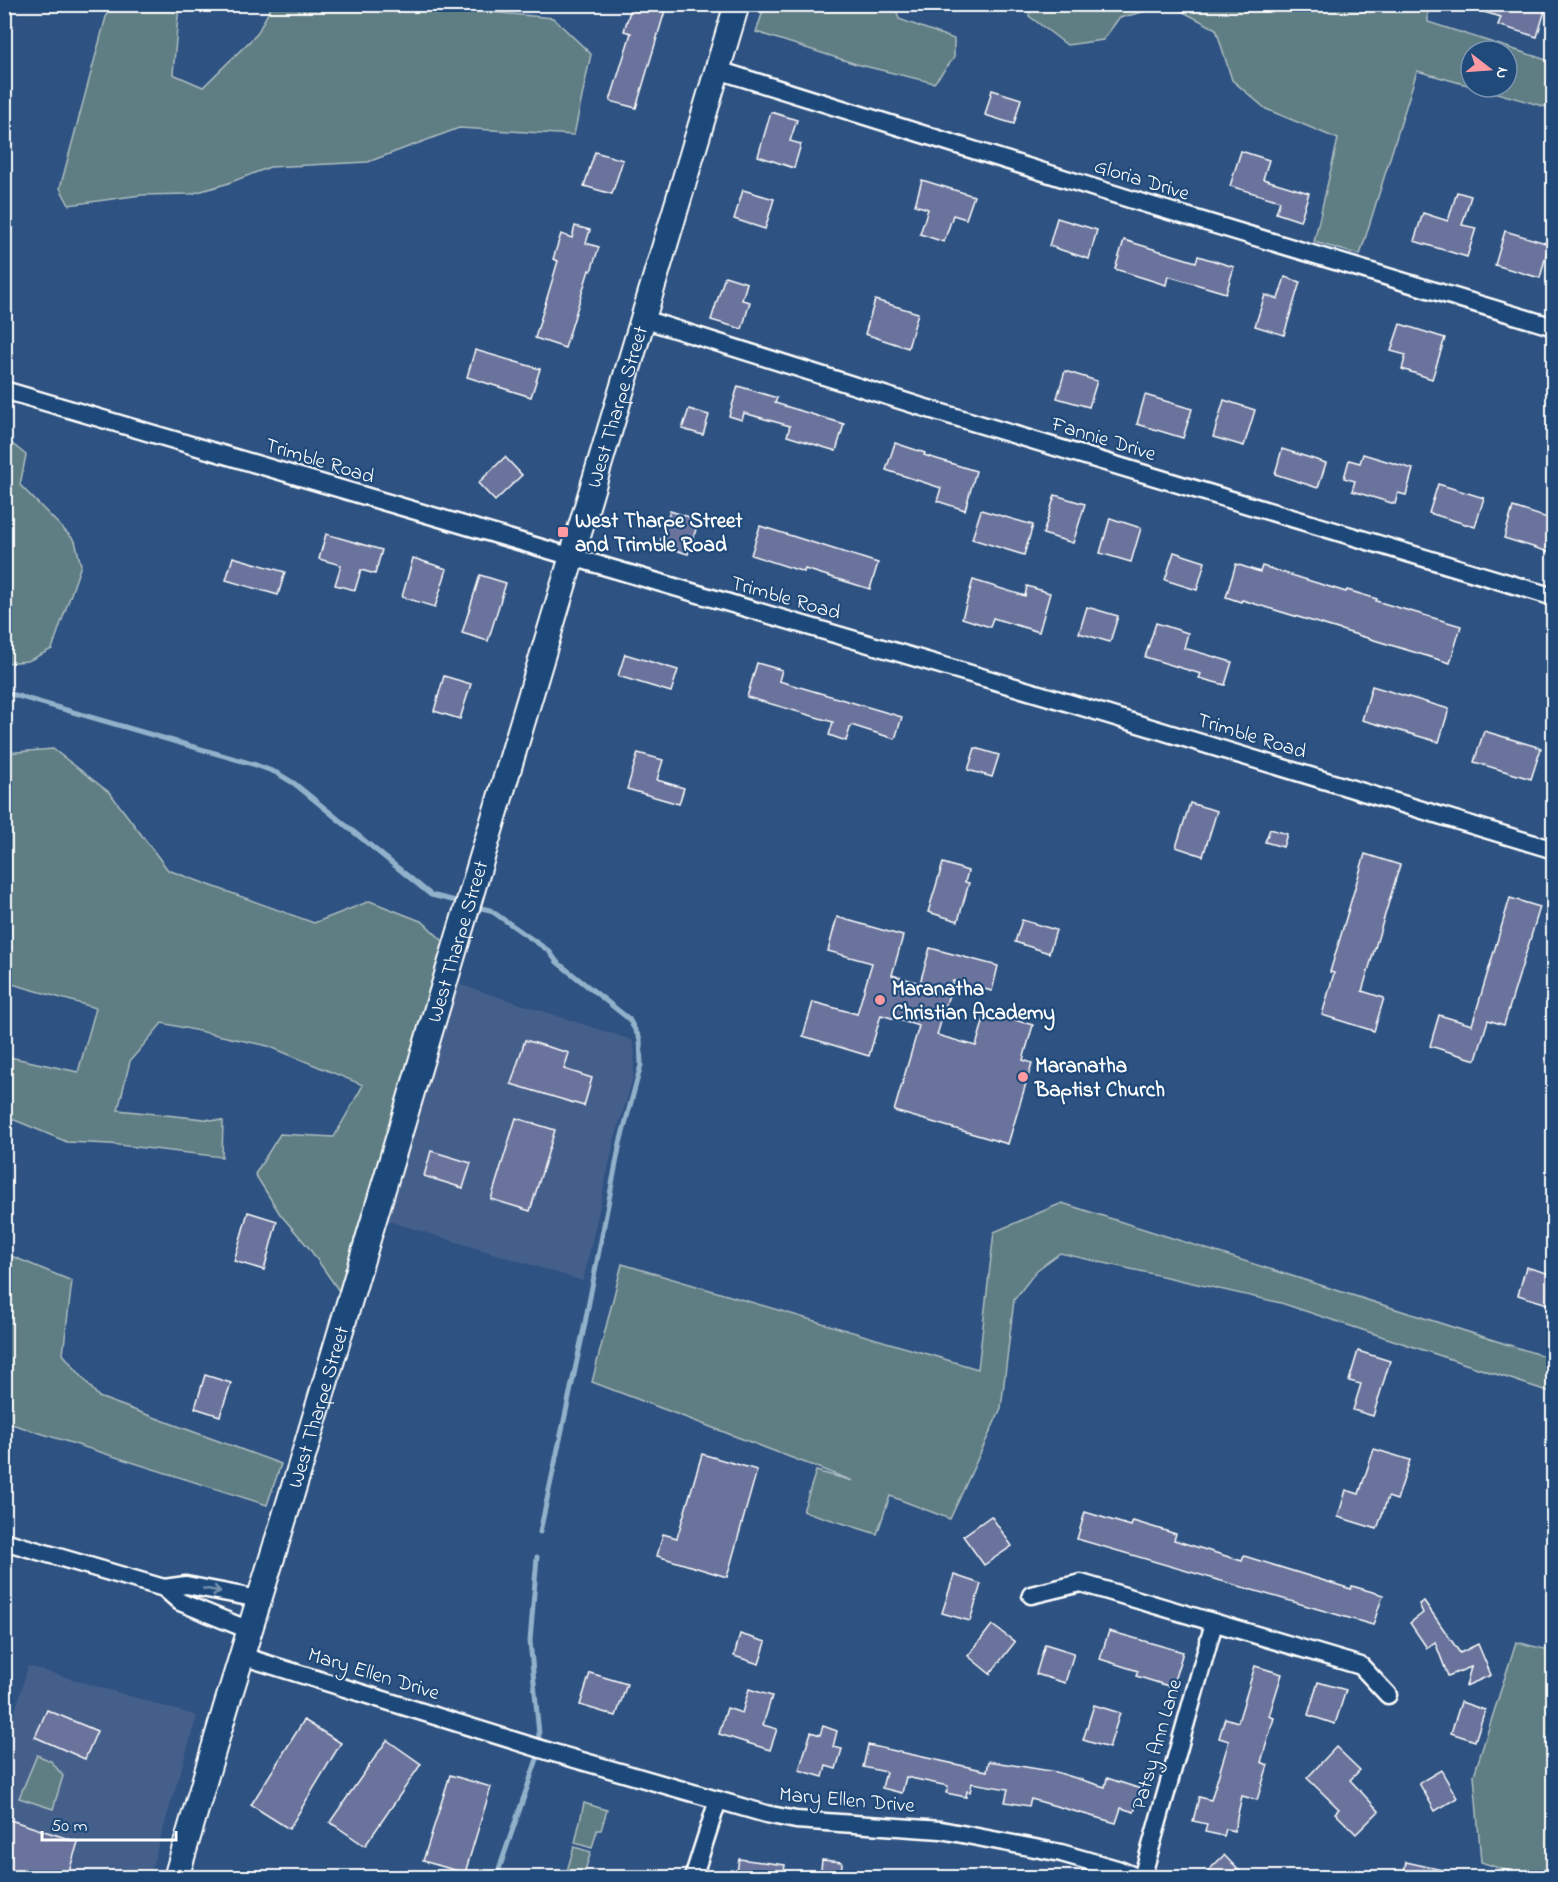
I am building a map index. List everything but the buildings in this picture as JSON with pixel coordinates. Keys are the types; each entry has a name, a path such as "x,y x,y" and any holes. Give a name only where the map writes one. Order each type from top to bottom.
{"main road":[{"name":"West Tharpe Street","path":"176,1878 737,4"}],"street":[{"name":"Gloria Drive","path":"718,70 1554,327"},
{"name":"Fannie Drive","path":"643,319 931,410 1554,597"},
{"name":"Trimble Road","path":"4,390 1056,699 1554,850"},
{"path":"4,1541 164,1588 186,1585 259,1599"},
{"path":"1031,1595 1081,1583 1361,1666 1388,1695"},
{"path":"164,1588 180,1602 249,1630"},
{"name":"Patsy Ann Lane","path":"1140,1878 1214,1623"},
{"name":"Mary Ellen Drive","path":"242,1656 554,1753 766,1814 796,1820 941,1830 1060,1853 1140,1878"},
{"path":"693,1878 718,1800"}],"shaded area":[{"path":"455,983 632,1040 635,1050 633,1078 615,1138 583,1281 385,1220"},
{"path":"28,1666 197,1716 149,1877 5,1878 5,1747"}],"green space":[{"path":"1031,4 1428,5 1428,22 1481,39 1459,39 1459,83 1417,71 1360,255 1314,242 1338,139 1266,109 1232,80 1216,29 1170,5 1119,18 1103,40 1067,45 1029,16"},
{"path":"112,5 179,5 173,74 203,87 257,34 272,5 463,5 479,11 553,18 591,54 574,135 459,128 368,162 270,167 226,184 191,194 141,195 69,205 60,188 107,13"},
{"path":"765,5 895,5 899,19 954,39 954,58 934,83 856,64 756,32"},
{"path":"1519,51 1553,62 1553,109 1518,99"},
{"path":"5,438 26,455 20,485 75,541 81,565 52,649 28,661 5,663"},
{"path":"53,749 110,793 168,870 314,923 370,901 423,922 444,942 339,1291 309,1248 280,1214 255,1174 280,1134 334,1137 363,1085 268,1046 162,1023 130,1061 118,1110 223,1121 222,1157 110,1144 67,1142 10,1118 5,1131 5,1056 78,1072 96,1008 5,982 5,753"},
{"path":"1062,1203 1553,1359 1553,1393 1281,1303 1060,1253 1037,1270 1014,1300 1001,1408 950,1519 890,1496 877,1534 803,1511 816,1471 853,1481 592,1382 622,1264 978,1369 994,1232"},
{"path":"4,1253 72,1281 63,1354 99,1397 281,1464 267,1505 5,1422"},
{"path":"1516,1642 1553,1651 1553,1877 1525,1877 1481,1862 1474,1775"},
{"path":"37,1755 51,1761 63,1776 53,1809 19,1798"},
{"path":"584,1803 607,1810 601,1830 597,1830 592,1848 575,1843"},
{"path":"574,1847 591,1852 583,1876 567,1871"}],"waterway":[{"path":"4,692 277,773 295,784 431,895 456,901"},
{"path":"481,908 490,910 549,951 557,962 629,1019 640,1039 641,1065 620,1143 584,1328 540,1532"},
{"path":"496,1878 537,1759 539,1734 530,1641 537,1557"}],"place":[{"name":"West Tharpe Street and Trimble Road","path":"563,532"},
{"name":"Maranatha Christian Academy","path":"880,1000"},
{"name":"Maranatha Baptist Church","path":"1023,1077"}]}
